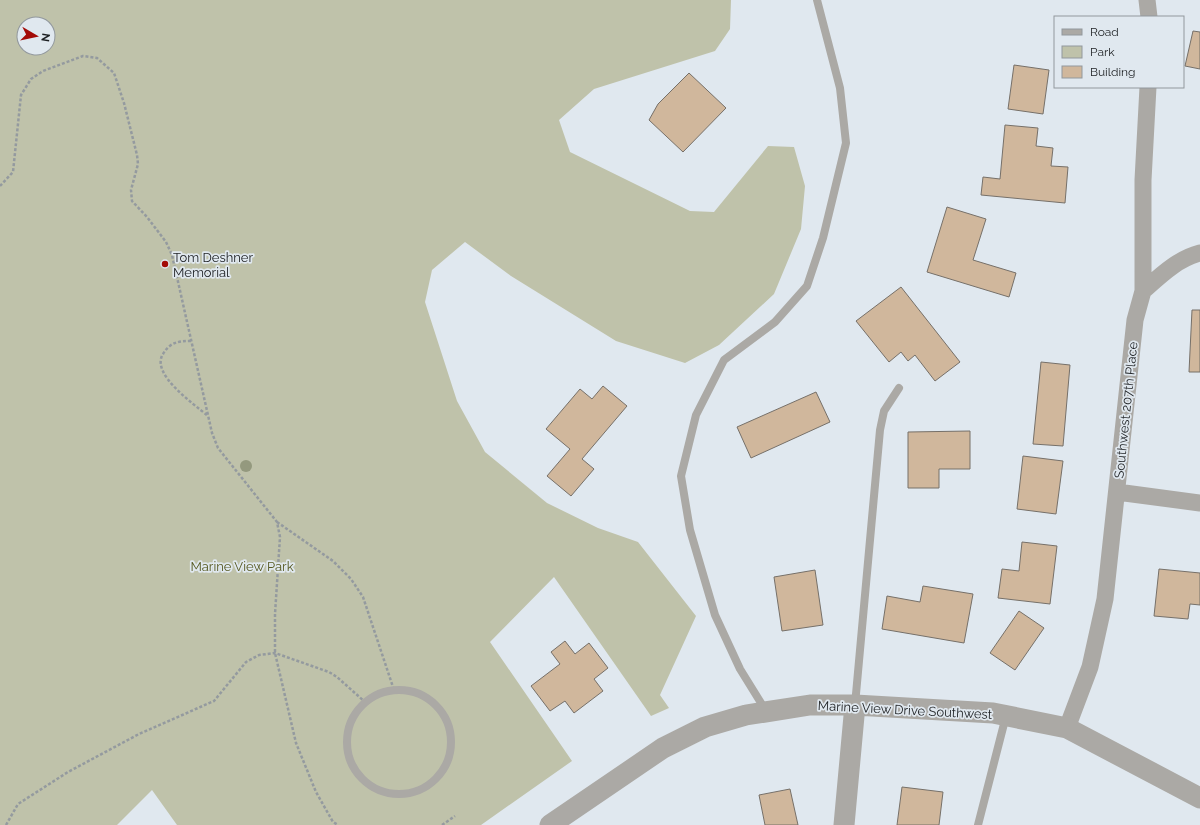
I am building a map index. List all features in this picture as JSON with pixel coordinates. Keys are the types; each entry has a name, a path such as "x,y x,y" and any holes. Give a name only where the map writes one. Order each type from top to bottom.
{"street":[{"path":"1147,0 1149,16"},
{"name":"Southwest 207th Place","path":"1067,728 1090,668 1105,599 1135,320 1143,291 1143,180 1148,88"},
{"path":"1143,291 1166,270 1191,255 1200,253"},
{"path":"1117,492 1200,503"},
{"name":"Marine View Drive Southwest","path":"550,825 663,748 705,727 746,715 810,705 855,705 993,713 1067,728 1200,798"},
{"path":"844,825 855,705"}],"lane":[{"path":"766,712 740,669 715,615 690,530 681,476 696,415 724,360 775,322 807,286 823,238 846,143 840,88 817,0"},
{"path":"855,705 880,430 884,411 899,388"},
{"path":"394,690 410,691 426,697 439,708 448,722 451,739 449,756 442,771 430,784 416,791 400,794 384,792 370,785 358,774 350,760 347,745 348,729 355,714 365,702 379,693 394,690"},
{"path":"978,825 1006,716"}],"path":[{"path":"0,186 13,172 21,95 31,79 43,71 84,56 97,58 114,73 134,140 138,164 131,190 132,201 157,229 166,242 172,255 208,416 218,448 277,522 333,561 351,579 363,597 394,690"},
{"path":"192,341 174,342 167,347 159,361 160,368 170,383 208,416"},
{"path":"277,522 280,537 275,614 275,653 296,742 316,792 333,822 338,825"},
{"path":"6,825 18,804 68,772 139,734 214,701 246,662 259,655 275,653 329,672 337,677 365,702"},
{"path":"442,825 455,816"}],"green space":[{"name":"Marine View Park","path":"0,0 731,0 730,29 715,51 594,89 559,120 570,152 690,211 714,212 768,146 794,147 805,186 801,229 774,294 719,345 685,363 616,341 511,276 465,242 432,270 425,302 457,401 485,452 547,503 598,528 638,542 696,616 660,695 669,708 651,716 554,577 490,642 572,761 481,825 177,825 152,790 117,825 0,825"}],"building":[{"path":"1193,31 1200,32 1200,69 1185,66"},
{"path":"1014,65 1049,70 1043,114 1008,109"},
{"path":"689,73 726,108 683,152 649,120 658,104"},
{"path":"1005,125 1038,128 1036,146 1053,148 1051,166 1068,167 1065,203 981,195 983,177 1000,179"},
{"path":"947,207 986,219 973,260 1016,273 1009,297 927,272"},
{"path":"901,287 960,362 935,381 915,355 908,361 901,352 889,362 856,321"},
{"path":"1192,310 1200,310 1200,372 1189,372"},
{"path":"1041,362 1070,365 1063,446 1033,444"},
{"path":"603,386 627,406 582,459 594,469 571,496 547,476 570,449 546,429 580,389 592,399"},
{"path":"816,392 830,422 751,458 737,427"},
{"path":"970,431 970,469 939,469 939,488 908,488 908,432"},
{"path":"1023,456 1063,461 1056,514 1017,509"},
{"path":"1022,542 1057,546 1050,604 998,598 1002,569 1019,571"},
{"path":"1159,569 1200,573 1200,605 1190,604 1188,619 1154,616"},
{"path":"815,570 823,625 782,631 774,577"},
{"path":"923,586 973,594 964,643 882,629 887,596 920,602"},
{"path":"1019,611 1044,628 1015,670 990,653"},
{"path":"565,641 575,654 589,643 608,668 594,679 603,691 574,713 565,701 550,711 531,686 560,664 551,652"},
{"path":"902,787 943,792 939,825 897,825"},
{"path":"790,789 798,825 765,825 759,795"}],"place":[{"name":"Tom Deshner Memorial","path":"165,264"}]}
